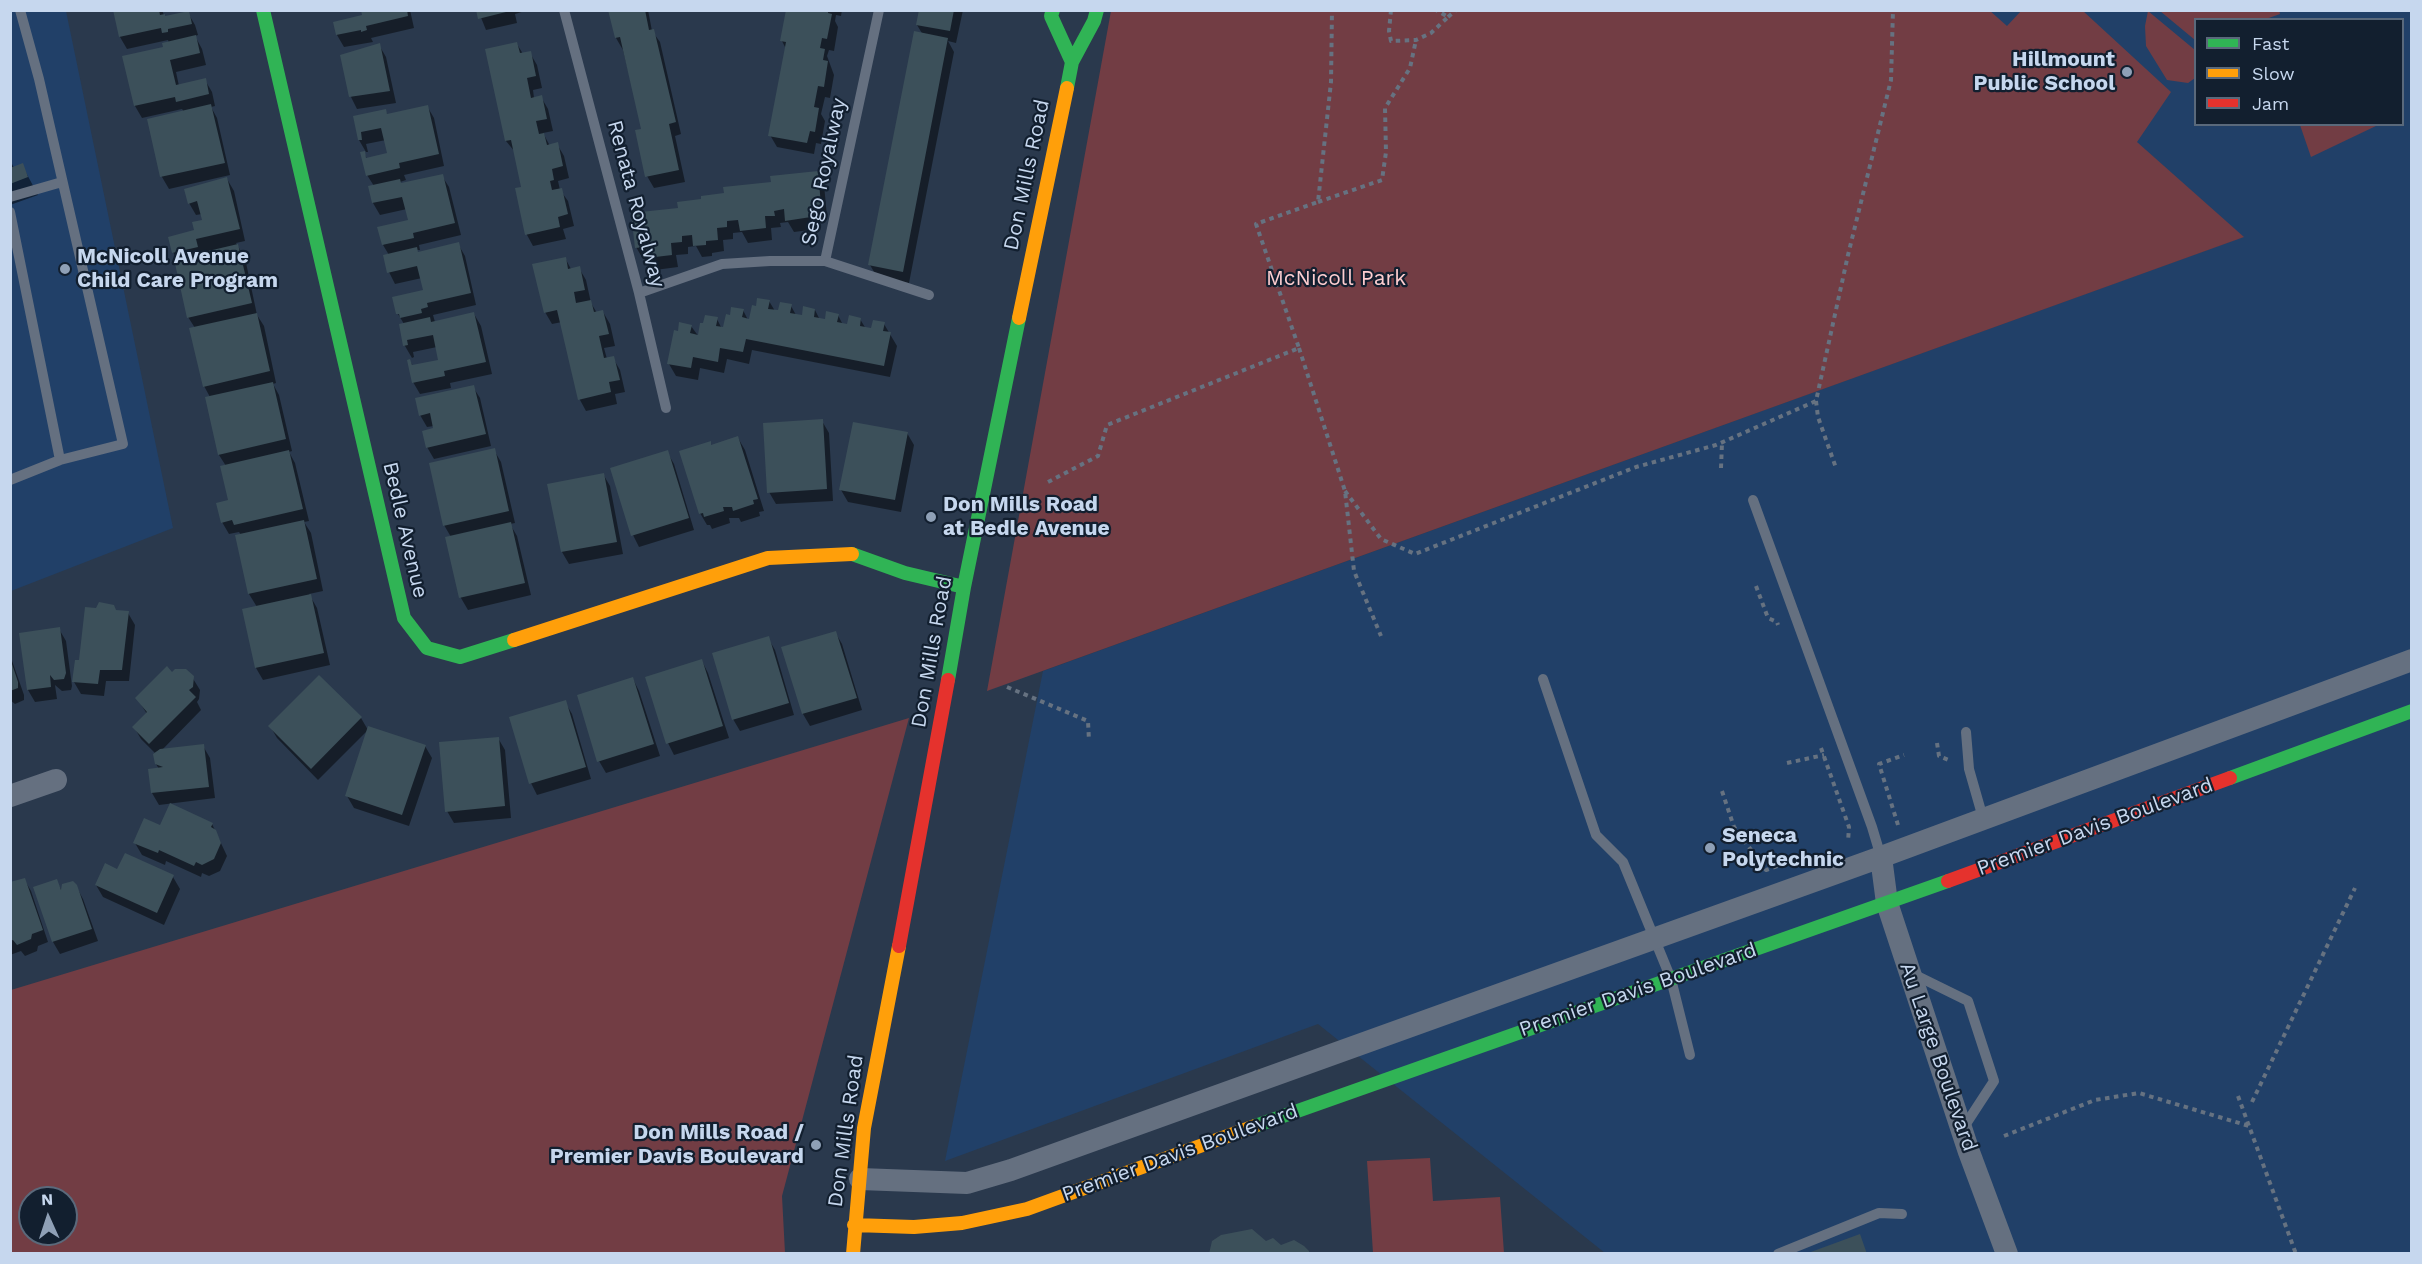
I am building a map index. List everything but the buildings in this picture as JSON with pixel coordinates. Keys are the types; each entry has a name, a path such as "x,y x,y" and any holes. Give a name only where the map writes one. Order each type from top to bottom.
{"street":[{"name":"Bedle Avenue","path":"263,10 404,618 427,648 460,657 768,558 851,554 905,573 964,587"},
{"path":"1053,10 1051,16 1071,62"},
{"name":"Don Mills Road","path":"853,1254 864,1128 939,734 964,587 1071,62 1094,21 1096,10"},
{"name":"Premier Davis Boulevard","path":"860,1179 967,1183 1011,1170 1881,857 2412,660"},
{"name":"Premier Davis Boulevard","path":"854,1225 914,1227 962,1223 1027,1209 1413,1069 1887,903 2412,711"},
{"path":"10,796 56,780"},
{"name":"Au Large Boulevard","path":"1881,857 1887,903 1962,1130 2007,1254"}],"lane":[{"path":"10,480 60,460 123,444 20,10"},
{"name":"Renata Royalway","path":"564,10 639,292 666,408"},
{"name":"Sego Royalway","path":"639,292 722,264 825,261 879,10"},
{"path":"10,197 62,182"},
{"path":"10,212 60,460"},
{"path":"825,261 929,295"},
{"path":"1753,500 1881,857"},
{"path":"1543,680 1596,836 1623,862 1671,979 1690,1055"},
{"path":"1966,732 1969,769 1983,818"},
{"path":"1910,972 1968,1001 1986,1055 1994,1081 1962,1130"},
{"path":"1778,1254 1879,1213 1902,1214"}],"path":[{"path":"1318,202 1331,82 1332,10"},
{"path":"1391,10 1389,31 1391,41 1416,40 1431,33 1456,10"},
{"path":"1436,10 1448,17"},
{"path":"1836,468 1818,417 1816,401 1848,255 1891,80 1893,10"},
{"path":"1381,636 1354,571 1345,491 1256,224 1382,180 1386,152 1385,108 1410,68 1416,40"},
{"path":"1048,482 1098,456 1107,424 1299,348"},
{"path":"1345,491 1382,539 1415,554 1636,467 1722,443 1816,401"},
{"path":"1720,468 1722,443"},
{"path":"1756,585 1768,618 1777,622 1780,633"},
{"path":"1007,687 1088,721 1089,741"},
{"path":"1820,744 1849,827 1850,842 1840,845"},
{"path":"1787,763 1824,755"},
{"path":"1898,825 1879,764 1904,755"},
{"path":"1722,791 1734,826 1766,870 1788,862"},
{"path":"2252,1102 2355,888"},
{"path":"2004,1136 2095,1100 2139,1093 2249,1126"},
{"path":"2238,1096 2295,1254"}],"shaded area":[{"name":"McNicoll Avenue Child Care Program","path":"11,11 66,11 173,528 11,591"},
{"name":"Seneca Polytechnic","path":"1989,11 2411,11 2411,1253 1605,1253 1318,1024 945,1161 1043,671 2243,237"}],"green space":[{"name":"McNicoll Park","path":"1989,10 2007,26 2021,11 2083,11 2171,92 2137,142 2244,237 987,691 1111,11"},
{"path":"2279,10 2280,14 2269,18 2194,18 2194,39 2160,11"},
{"path":"2148,11 2194,49 2194,79 2188,83 2167,80 2146,46 2145,26"},
{"path":"2301,126 2376,126 2311,157"},
{"path":"909,718 782,1196 785,1253 11,1253 11,990"},
{"path":"1430,1158 1433,1201 1500,1197 1504,1253 1373,1253 1367,1161"}],"traffic: fast":[{"path":"263,10 404,618 427,648 460,657 514,640"},
{"path":"1053,10 1051,16 1072,62"},
{"path":"1067,88 1072,62 1094,21 1097,10"},
{"path":"948,680 964,587 1019,318"},
{"path":"852,554 905,573 964,587"},
{"path":"2230,778 2412,711"},
{"path":"1255,1126 1948,881"}],"traffic: slow":[{"path":"1019,318 1067,88"},
{"path":"514,640 768,558 852,554"},
{"path":"853,1254 864,1128 899,946"},
{"path":"854,1225 914,1227 962,1223 1027,1209 1255,1126"}],"traffic: jam":[{"path":"899,946 948,680"},
{"path":"1948,881 2230,778"}],"place":[{"name":"Hillmount Public School","path":"2127,72"},
{"name":"McNicoll Avenue Child Care Program","path":"65,269"},
{"name":"Don Mills Road at Bedle Avenue","path":"931,517"},
{"name":"Seneca Polytechnic","path":"1710,848"},
{"name":"Don Mills Road / Premier Davis Boulevard","path":"816,1145"}]}
